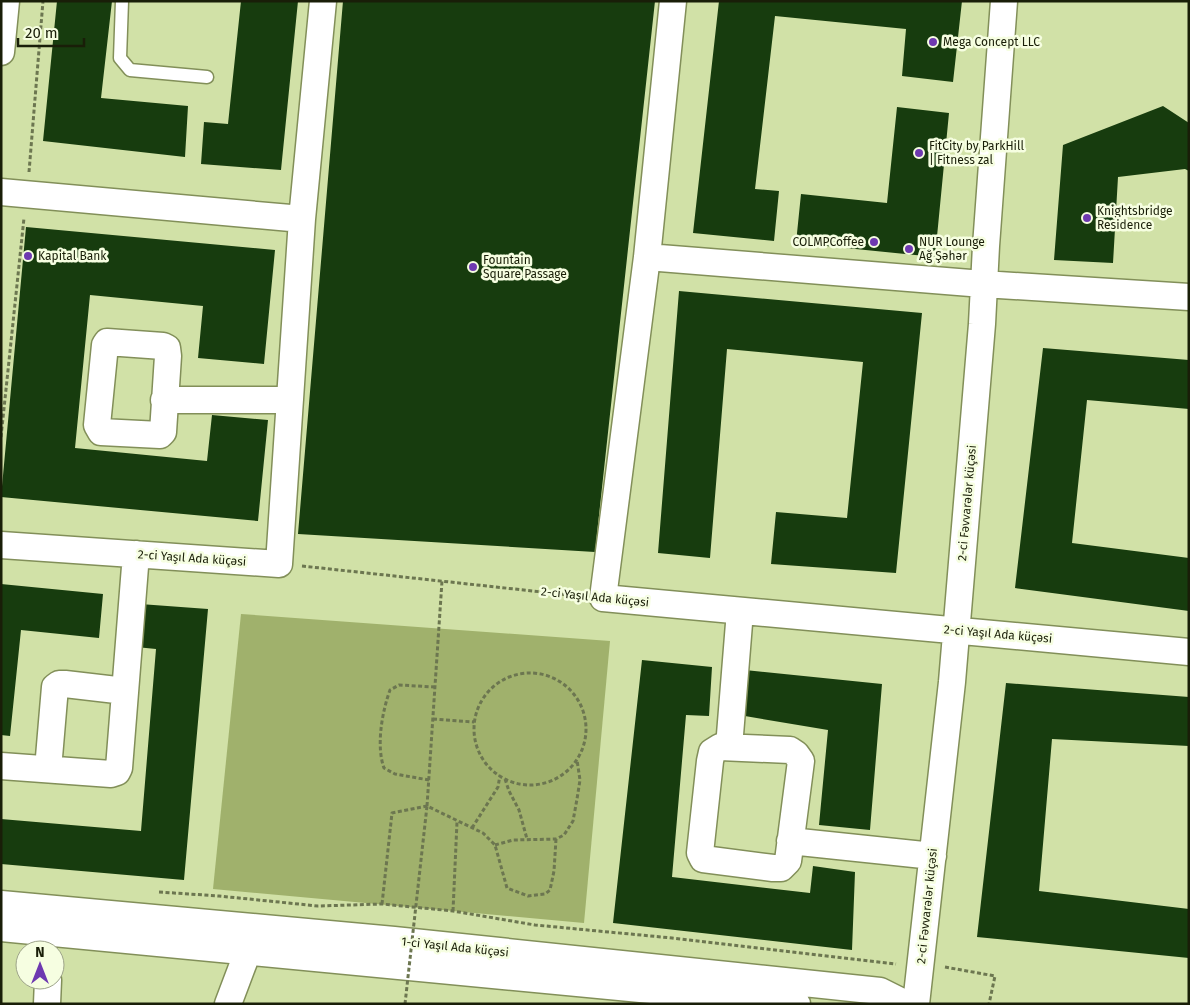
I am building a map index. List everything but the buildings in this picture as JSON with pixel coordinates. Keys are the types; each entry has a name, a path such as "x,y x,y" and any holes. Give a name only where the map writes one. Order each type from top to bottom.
{"street":[{"path":"1,52 6,1"},
{"path":"279,564 302,219 323,1"},
{"path":"602,598 647,257 673,1"},
{"name":"2-ci Fəvvarələr küçəsi","path":"916,1004 952,682 982,324 983,284 1004,1"},
{"path":"1,192 302,219"},
{"path":"647,257 983,284 1189,298"},
{"path":"164,400 290,400"},
{"name":"2-ci Yaşıl Ada küçəsi","path":"1,545 279,564"},
{"path":"1,766 111,774 117,772 119,768 136,554"},
{"name":"2-ci Yaşıl Ada küçəsi","path":"602,598 1189,652"},
{"path":"729,747 740,611"},
{"path":"48,769 55,687 59,684 65,684 125,691"},
{"path":"720,747 729,747 790,750 796,754 800,761 790,840 788,862 781,868 703,858 700,853 712,752 720,747"},
{"path":"790,840 933,856"},
{"name":"1-ci Yaşıl Ada küçəsi","path":"1,904 384,939 880,991 906,1004"},
{"name":"1-ci Yaşıl Ada küçəsi","path":"1,928 46,940"},
{"name":"1-ci Yaşıl Ada küçəsi","path":"65,942 248,951 797,1004"},
{"path":"228,1004 248,951"},
{"path":"47,1004 48,990"}],"lane":[{"path":"122,1 120,58 130,70 207,77"}],"path":[{"name":"2-ci Yaşıl Ada küçəsi","path":"279,564 602,598"},
{"path":"405,1004 427,806 442,581"},
{"path":"516,674 543,674 567,686 576,696 582,708 585,721 586,735 583,748 576,760 568,770 557,778 544,783 517,783 500,775 484,761 474,736 474,722 483,698 498,683 516,674"},
{"path":"429,780 395,774 384,768 381,759 383,711 390,690 399,685 435,687"},
{"path":"433,719 474,722"},
{"path":"495,845 513,840 556,839 564,835 573,821 580,780 576,760"},
{"path":"472,828 498,787 500,775"},
{"path":"505,778 509,791 519,810 527,839"},
{"path":"382,904 392,813 427,806 483,833 495,845 508,888 528,896 545,894 550,890 554,871 556,839"},
{"path":"453,911 457,822"},
{"path":"152,892 219,896 318,906 382,904 453,911 535,925 672,938 883,963 941,966 995,976 989,1004"}],"green space":[{"path":"241,614 610,641 584,923 213,889"}],"place":[{"name":"Mega Concept LLC","path":"933,42"},
{"name":"FitCity by ParkHill | Fitness zal","path":"919,153"},
{"name":"Knightsbridge Residence","path":"1087,218"},
{"name":"COLMPCoffee","path":"874,242"},
{"name":"NUR Lounge Ağ Şəhər","path":"909,249"},
{"name":"Kapital Bank","path":"28,256"},
{"name":"Fountain Square Passage","path":"473,267"}]}
